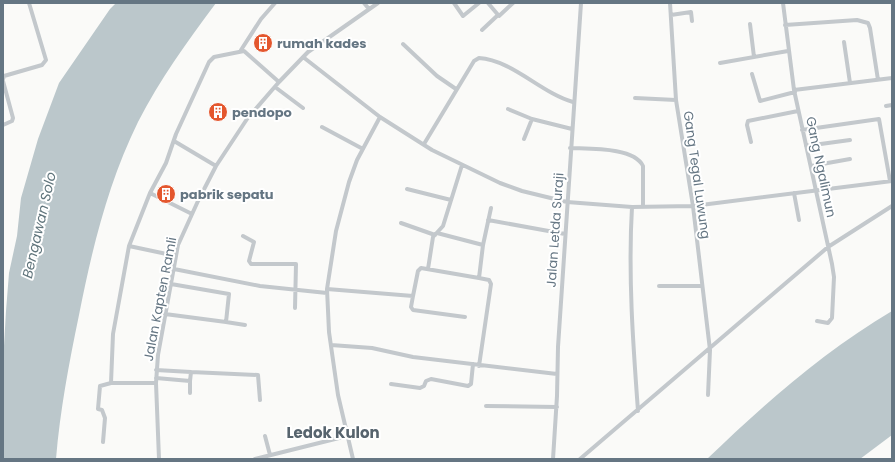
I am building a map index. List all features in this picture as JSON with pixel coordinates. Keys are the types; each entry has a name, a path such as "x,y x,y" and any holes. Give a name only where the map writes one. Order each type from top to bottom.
{"street":[{"path":"3,125 12,121 13,118 3,80 4,76 42,64 46,60 29,3"},
{"path":"241,50 261,20 275,3"},
{"path":"364,3 369,9"},
{"name":"Jalan Kapten Ramli","path":"159,459 156,370 178,245 192,214 216,166 247,118 303,57 378,3"},
{"path":"454,3 463,16 479,3"},
{"path":"488,3 498,15"},
{"path":"482,30 514,3"},
{"name":"Jalan Letda Suraji","path":"553,459 557,407 556,374 580,3"},
{"name":"Gang Tegal Luwung","path":"670,3 676,100 693,206 710,350 708,395"},
{"name":"Gang Ngalimun","path":"783,3 794,91 817,190 834,277 832,318 828,323 817,321"},
{"path":"671,15 691,12 692,21"},
{"path":"785,25 857,20 868,23 878,80"},
{"path":"750,24 754,57"},
{"path":"844,42 850,83"},
{"path":"403,44 437,76 456,89"},
{"path":"111,383 113,334 129,246 150,194 166,163 174,141 209,62 214,57 241,50 247,53 279,82"},
{"path":"720,63 788,51"},
{"path":"303,57 380,117 462,166 522,191 567,202 632,207 693,206 891,181 879,119 802,130"},
{"path":"424,144 474,61 482,58 504,66 552,94 573,102"},
{"path":"752,74 760,100 794,91 892,78"},
{"path":"275,87 303,108"},
{"path":"635,98 676,100"},
{"path":"886,106 892,105"},
{"path":"508,110 532,119 572,129"},
{"path":"751,142 746,125 748,121 798,111"},
{"path":"353,459 338,395 331,345 327,291 342,209 353,172 380,117"},
{"path":"524,139 532,119"},
{"path":"322,127 363,149"},
{"path":"806,146 850,140"},
{"path":"174,141 216,166"},
{"path":"570,148 618,151 636,156 641,160 644,166 643,207"},
{"path":"811,166 850,159"},
{"path":"428,269 436,234 443,226 462,166"},
{"path":"407,189 451,200"},
{"path":"794,193 799,220"},
{"path":"150,194 192,214"},
{"path":"580,459 710,350 828,247 892,206"},
{"path":"632,207 630,242 632,329 638,411"},
{"path":"479,278 483,245 491,208"},
{"path":"488,220 565,234"},
{"path":"401,224 483,245"},
{"path":"243,236 254,242 249,261 251,264 296,264 294,290 295,308"},
{"path":"129,246 176,256"},
{"path":"465,317 413,310 411,306 419,268 489,280 491,284 480,366"},
{"path":"174,269 260,286 294,290 413,296"},
{"path":"171,284 229,295 226,322"},
{"path":"659,286 702,286"},
{"path":"165,314 245,325"},
{"path":"331,345 372,348 413,357 556,374"},
{"path":"391,384 420,388 424,386 426,381 431,379 468,386 471,384 473,364"},
{"path":"156,370 258,375 260,400"},
{"path":"190,393 191,372"},
{"path":"103,442 105,418 102,410 98,409 99,388 104,384 156,380 190,381"},
{"path":"486,406 557,407"},
{"path":"265,436 270,455"},
{"path":"255,459 347,436"}],"water":[{"name":"Bengawan Solo","path":"116,3 216,3 174,61 146,106 127,145 118,169 95,241 84,290 62,405 56,459 3,459 3,363 6,311 9,273 17,236 21,198 38,139 59,83 110,9"},
{"path":"892,311 892,435 860,459 707,459 750,418 818,361"}],"place":[{"name":"rumah kades","path":"263,43"},
{"name":"pendopo","path":"218,112"},
{"name":"pabrik sepatu","path":"166,194"}],"district":[{"name":"Ledok Kulon","path":"333,432"}]}
